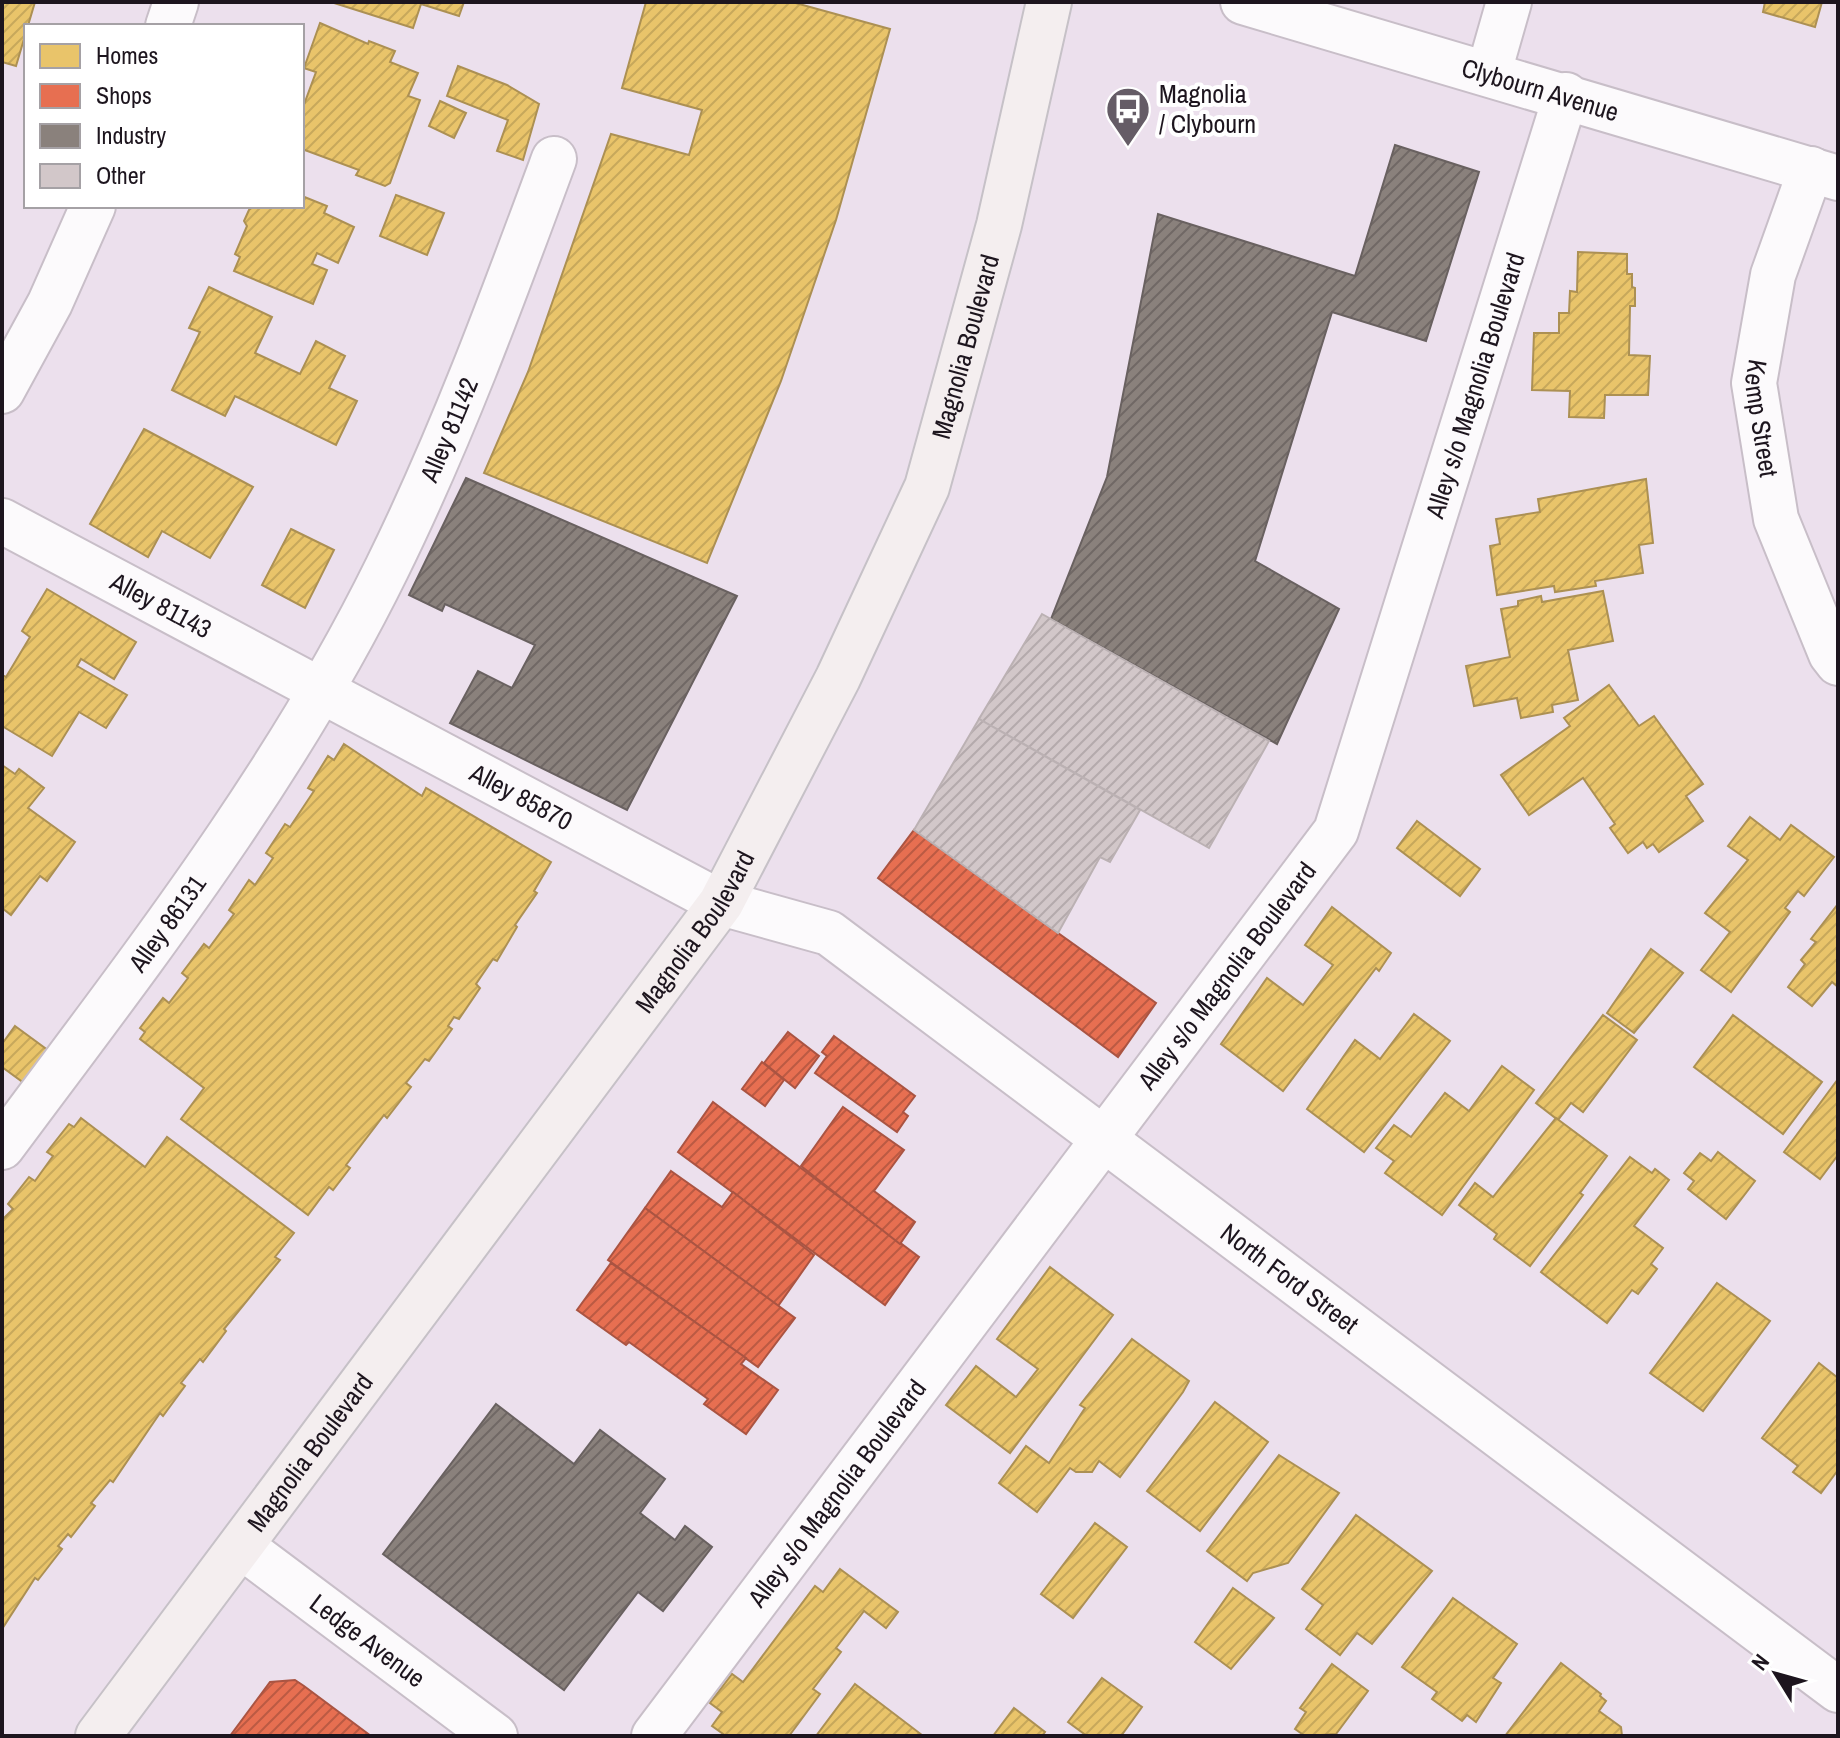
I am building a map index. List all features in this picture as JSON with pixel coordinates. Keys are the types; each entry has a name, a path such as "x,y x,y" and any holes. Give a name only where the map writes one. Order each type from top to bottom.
{"main road":[{"name":"Magnolia Boulevard","path":"98,1736 721,903 838,678 927,487 999,225 1049,2"}],"street":[{"path":"169,24 176,2"},
{"name":"Clybourn Avenue","path":"1243,2 1489,72 1824,174"},
{"path":"1489,72 1509,2"},
{"name":"Alley s/o Magnolia Boulevard","path":"654,1736 1336,831 1566,95"},
{"name":"Alley 81142","path":"320,690 387,569 475,372 554,159"},
{"name":"Kemp Street","path":"1824,174 1773,275 1754,383 1776,519 1831,654 1838,663"},
{"path":"2,391 50,303 92,208"},
{"name":"Alley 81143","path":"2,521 320,690"},
{"name":"Alley 85870","path":"320,690 721,903"},
{"name":"Alley 86131","path":"2,1147 223,849 320,690"},
{"name":"North Ford Street","path":"721,903 829,933 1838,1690"},
{"name":"Ledge Avenue","path":"241,1546 495,1736"}],"building: Homes":[{"path":"2,2 35,2 28,24 24,24 24,39 16,66 2,62"},
{"path":"331,2 464,2 459,16 421,4 413,28"},
{"path":"646,2 792,2 890,29 836,220 781,381 707,563 484,473 528,372 611,134 689,155 702,110 622,88"},
{"path":"1765,2 1822,2 1815,27 1763,12"},
{"path":"320,23 368,44 369,41 395,51 390,62 418,73 408,96 420,100 390,183 385,186 356,175 359,170 304,150 304,105 316,72 304,68"},
{"path":"458,66 507,85 539,104 523,160 497,151 508,120 447,96"},
{"path":"440,101 466,113 454,138 429,126"},
{"path":"396,195 444,213 427,255 380,236"},
{"path":"304,197 327,206 324,213 354,227 338,263 317,253 312,264 327,270 313,304 234,271 240,257 235,254 247,226 244,221 249,210 304,208"},
{"path":"1578,252 1627,254 1627,274 1632,274 1632,287 1635,288 1635,306 1630,306 1629,355 1650,356 1648,395 1605,395 1604,418 1569,417 1570,391 1532,390 1534,333 1559,333 1559,313 1569,313 1570,291 1577,292"},
{"path":"209,287 272,317 255,353 300,374 316,341 345,356 329,388 357,401 336,445 235,396 225,416 172,390 200,332 189,328"},
{"path":"144,429 253,487 210,558 162,531 148,557 90,524"},
{"path":"1646,479 1653,543 1639,545 1643,573 1595,581 1596,586 1555,592 1554,586 1497,595 1490,546 1500,544 1496,519 1540,512 1538,499"},
{"path":"291,529 334,550 305,608 262,585"},
{"path":"47,589 136,642 114,679 81,659 77,666 127,695 106,728 79,712 52,756 2,726 2,675 6,677 30,637 22,631"},
{"path":"1603,591 1613,641 1568,650 1578,700 1552,705 1553,712 1521,718 1517,698 1474,706 1466,666 1510,657 1501,609 1518,606 1518,601 1541,596 1542,602"},
{"path":"1609,685 1639,726 1654,716 1703,784 1686,796 1703,821 1659,852 1653,844 1647,848 1643,842 1628,853 1610,828 1615,824 1583,778 1529,815 1501,775 1570,726 1564,718"},
{"path":"344,744 422,796 426,788 551,862 534,891 537,893 515,925 517,927 497,961 493,959 476,984 480,988 459,1019 454,1017 448,1026 452,1029 429,1061 425,1059 406,1083 411,1087 387,1118 384,1115 346,1165 350,1168 333,1190 329,1187 308,1215 181,1119 204,1088 140,1039 145,1032 140,1028 163,998 169,1003 188,978 182,973 204,944 209,948 234,914 229,910 249,880 255,885 273,858 266,853 285,824 290,827 314,791 308,788 328,756 334,760"},
{"path":"2,765 15,774 19,769 44,788 28,808 75,842 47,881 40,876 11,915 2,908"},
{"path":"1750,817 1780,840 1791,825 1834,857 1804,896 1798,891 1785,908 1790,912 1731,992 1701,970 1730,932 1705,913 1748,860 1728,846"},
{"path":"1417,821 1480,869 1460,896 1397,848"},
{"path":"1838,904 1838,987 1832,982 1812,1006 1788,987 1805,964 1801,960 1816,942 1811,939"},
{"path":"1332,907 1391,953 1379,971 1376,968 1283,1091 1221,1044 1267,978 1303,1005 1333,965 1305,945"},
{"path":"1651,949 1683,973 1634,1033 1607,1013"},
{"path":"1414,1014 1450,1041 1364,1152 1307,1109 1355,1040 1380,1059"},
{"path":"1603,1015 1637,1040 1583,1112 1571,1103 1558,1120 1536,1103"},
{"path":"1733,1015 1822,1082 1783,1134 1694,1067"},
{"path":"15,1026 49,1051 24,1083 2,1067 2,1044"},
{"path":"1502,1066 1534,1090 1442,1215 1385,1173 1394,1161 1376,1148 1394,1125 1411,1137 1445,1093 1469,1111"},
{"path":"1838,1079 1838,1155 1820,1179 1784,1152"},
{"path":"81,1118 145,1167 167,1137 294,1233 275,1257 280,1260 224,1329 226,1331 203,1362 200,1359 181,1383 185,1386 163,1416 160,1413 113,1482 110,1480 91,1503 95,1506 71,1537 68,1534 58,1546 62,1549 38,1580 35,1578 2,1629 2,1220 13,1209 8,1204 29,1177 35,1181 53,1156 47,1152 69,1124 74,1127"},
{"path":"1556,1118 1607,1156 1580,1193 1583,1195 1530,1266 1494,1239 1497,1234 1459,1205 1475,1183 1493,1197"},
{"path":"1718,1152 1755,1181 1726,1219 1688,1189 1694,1181 1684,1173 1700,1153 1711,1161"},
{"path":"1630,1157 1652,1173 1655,1169 1669,1180 1634,1226 1663,1248 1651,1264 1657,1269 1638,1294 1632,1290 1607,1323 1541,1272"},
{"path":"1050,1267 1113,1315 1010,1453 946,1405 976,1366 1016,1397 1038,1369 997,1339"},
{"path":"1717,1283 1770,1321 1703,1411 1650,1373"},
{"path":"1132,1339 1189,1381 1183,1392 1120,1477 1099,1461 1092,1472 1076,1472 1070,1468 1037,1512 999,1483 1026,1446 1049,1463 1085,1408 1080,1405"},
{"path":"1819,1363 1838,1378 1838,1470 1821,1493 1793,1472 1798,1466 1762,1438"},
{"path":"1215,1402 1268,1442 1200,1531 1147,1491"},
{"path":"1279,1455 1339,1493 1288,1563 1253,1573 1247,1581 1207,1551"},
{"path":"1356,1515 1432,1571 1372,1644 1357,1633 1340,1655 1306,1629 1323,1605 1302,1589"},
{"path":"1095,1523 1127,1547 1073,1618 1041,1594"},
{"path":"840,1569 898,1612 886,1628 864,1611 836,1648 841,1652 813,1689 820,1694 789,1736 726,1736 712,1726 722,1712 710,1703 732,1674 743,1682 815,1586 823,1592"},
{"path":"1233,1588 1274,1618 1231,1669 1195,1642"},
{"path":"1453,1598 1517,1644 1493,1678 1501,1683 1476,1722 1467,1715 1462,1721 1432,1699 1437,1692 1402,1667"},
{"path":"1561,1663 1601,1694 1606,1701 1599,1711 1621,1727 1622,1736 1505,1736"},
{"path":"1332,1664 1368,1691 1336,1734 1305,1736 1295,1729 1306,1712 1300,1708"},
{"path":"1102,1678 1142,1707 1121,1736 1087,1736 1068,1722"},
{"path":"855,1684 922,1735 816,1736"},
{"path":"1014,1708 1045,1732 1042,1736 993,1736"}],"building: Shops":[{"path":"914,830 1156,1003 1118,1057 878,878"},
{"path":"788,1032 819,1056 795,1088 764,1063"},
{"path":"834,1036 915,1096 903,1112 908,1116 897,1132 815,1073 827,1056 822,1052"},
{"path":"762,1062 784,1080 765,1106 742,1089"},
{"path":"713,1102 919,1257 885,1305 678,1152"},
{"path":"843,1107 904,1150 874,1191 915,1222 900,1244 801,1166"},
{"path":"671,1171 722,1207 733,1192 814,1255 778,1306 645,1208"},
{"path":"645,1208 795,1318 758,1367 608,1260"},
{"path":"611,1263 746,1358 741,1364 778,1390 746,1434 704,1404 708,1399 629,1342 626,1345 577,1310"},
{"path":"295,1680 371,1736 230,1736 270,1682"}],"building: Industry":[{"path":"1395,145 1479,172 1426,341 1332,312 1255,561 1339,609 1277,744 1051,619 1107,477 1158,214 1355,276"},
{"path":"466,478 737,596 627,810 450,723 478,671 512,688 535,645 445,604 442,611 409,595"},
{"path":"496,1404 574,1464 600,1430 665,1479 640,1513 675,1540 685,1526 712,1547 663,1611 638,1592 564,1690 383,1554"}],"building: Other":[{"path":"1042,614 1269,741 1209,848 979,719"},
{"path":"979,719 1140,810 1110,862 1100,857 1058,933 914,830"}],"place":[{"name":"Magnolia / Clybourn","path":"1128,148"}]}
